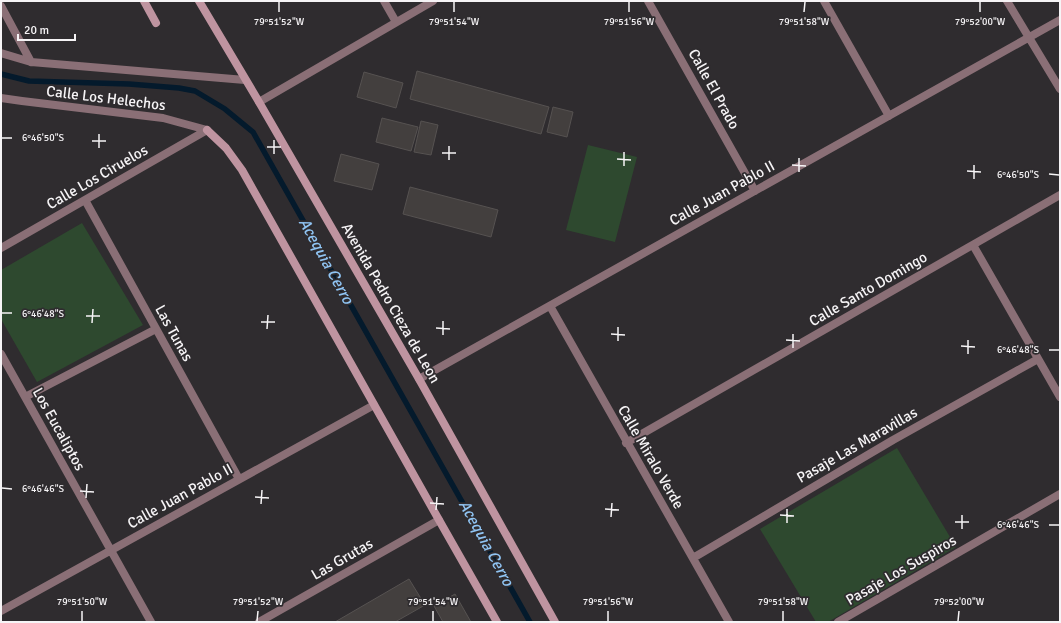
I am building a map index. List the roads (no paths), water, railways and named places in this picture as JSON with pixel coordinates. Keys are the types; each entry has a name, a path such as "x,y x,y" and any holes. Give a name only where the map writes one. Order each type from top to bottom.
{"street":[{"path":"144,1 156,23"},
{"name":"Avenida Pedro Cieza de Leon","path":"199,1 245,80 260,102 419,379 555,622"},
{"path":"384,1 396,22"},
{"path":"260,102 433,1"},
{"name":"Calle El Prado","path":"648,1 755,191"},
{"path":"824,1 889,116"},
{"path":"1007,1 1060,89"},
{"path":"1,6 31,62"},
{"name":"Calle Juan Pablo II","path":"419,379 1060,20"},
{"path":"1,53 31,62 245,80"},
{"name":"Calle Los Helechos","path":"1,98 163,118 207,130"},
{"path":"207,130 226,148 242,170 497,622"},
{"name":"Calle Los Ciruelos","path":"1,248 207,130"},
{"name":"Calle Santo Domingo","path":"626,443 1060,195"},
{"name":"Las Tunas","path":"85,200 239,479"},
{"path":"973,245 1060,397"},
{"name":"Calle Miralo Verde","path":"550,306 626,443 729,622"},
{"path":"25,397 156,329"},
{"name":"Los Eucaliptos","path":"1,354 151,622"},
{"name":"Pasaje Las Maravillas","path":"692,558 892,440 1038,359"},
{"name":"Calle Juan Pablo II","path":"1,611 374,405"},
{"name":"Pasaje Los Suspiros","path":"838,622 1060,494"},
{"name":"Las Grutas","path":"259,622 439,520"}],"waterway":[{"name":"Acequia Cerro","path":"1,74 29,81 129,84 179,88 195,91 225,109 253,132 530,622"}]}
